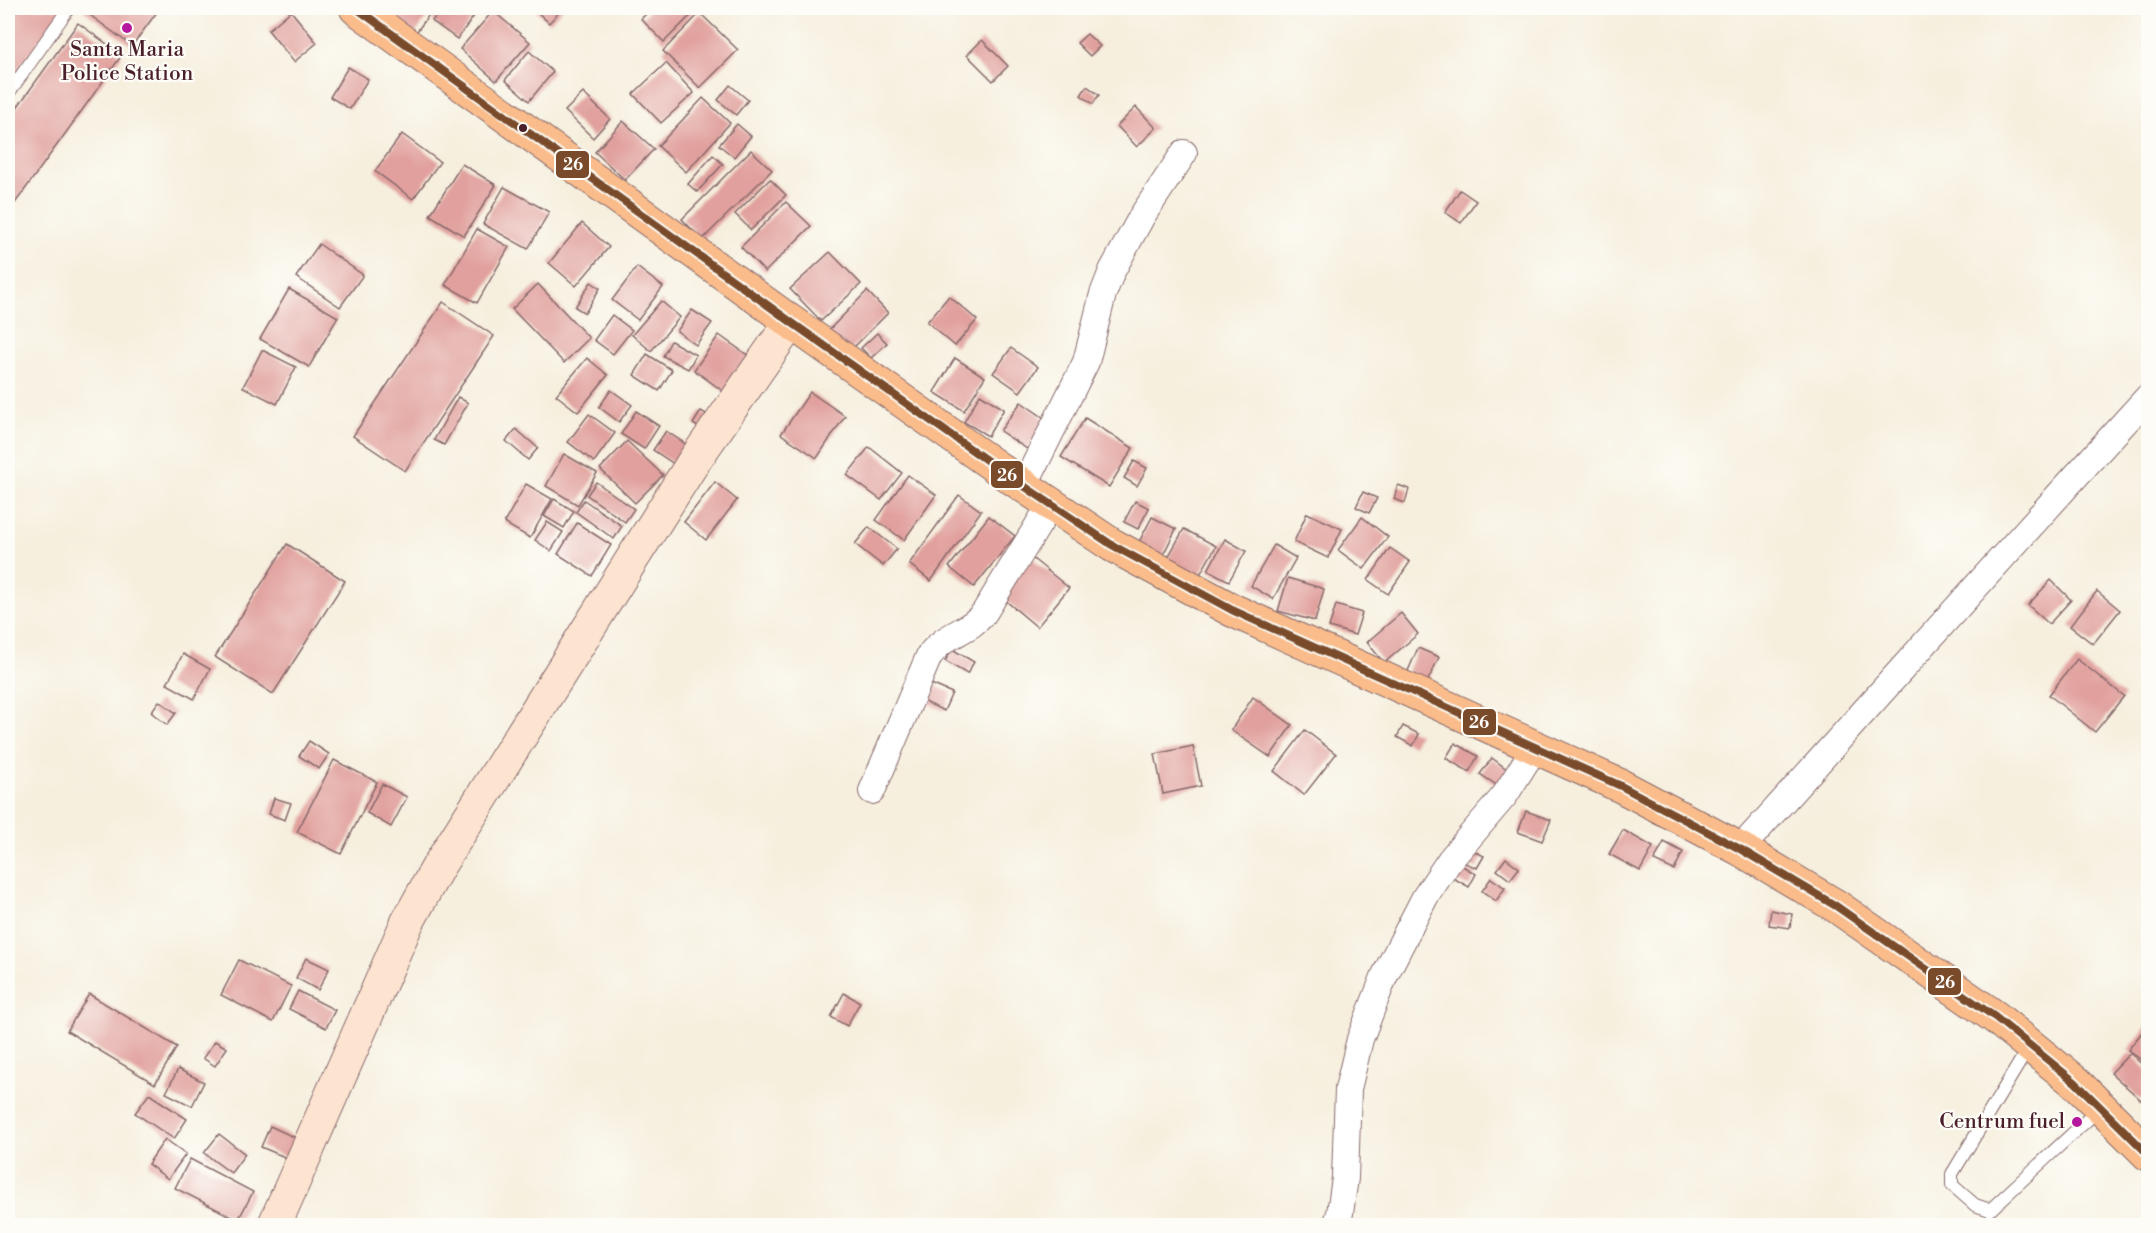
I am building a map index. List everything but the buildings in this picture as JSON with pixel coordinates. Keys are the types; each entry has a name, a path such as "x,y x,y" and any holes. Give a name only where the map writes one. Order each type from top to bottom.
{"highway":[{"path":"356,8 791,322 1112,545 1232,610 1534,749 1621,786 1740,849 1836,906 1995,1017 2101,1106 2148,1154"}],"street":[{"path":"1024,486 1086,362 1103,294 1112,271 1142,216 1184,153"},
{"path":"274,1226 407,923 438,867 694,461 791,322"},
{"path":"1740,849 1988,571 2148,397"},
{"path":"872,791 929,656 941,641 971,626 984,614 1050,504"},
{"path":"1335,1226 1340,1213 1345,1178 1348,1089 1360,1039 1384,977 1425,897 1450,860 1505,795 1534,749"}],"lane":[{"path":"8,94 69,8"},
{"path":"2030,1046 1952,1174 1952,1185 1960,1192 1975,1204 1990,1210 2101,1106"}],"transit line":[{"name":"26","path":"356,8 791,322 1006,474 1112,545 1232,610 1621,786 1740,849 1836,906 1995,1017 2075,1082 2148,1154"}],"place":[{"name":"Santa Maria Police Station","path":"127,28"},
{"name":"Centrum fuel","path":"2077,1122"}]}
